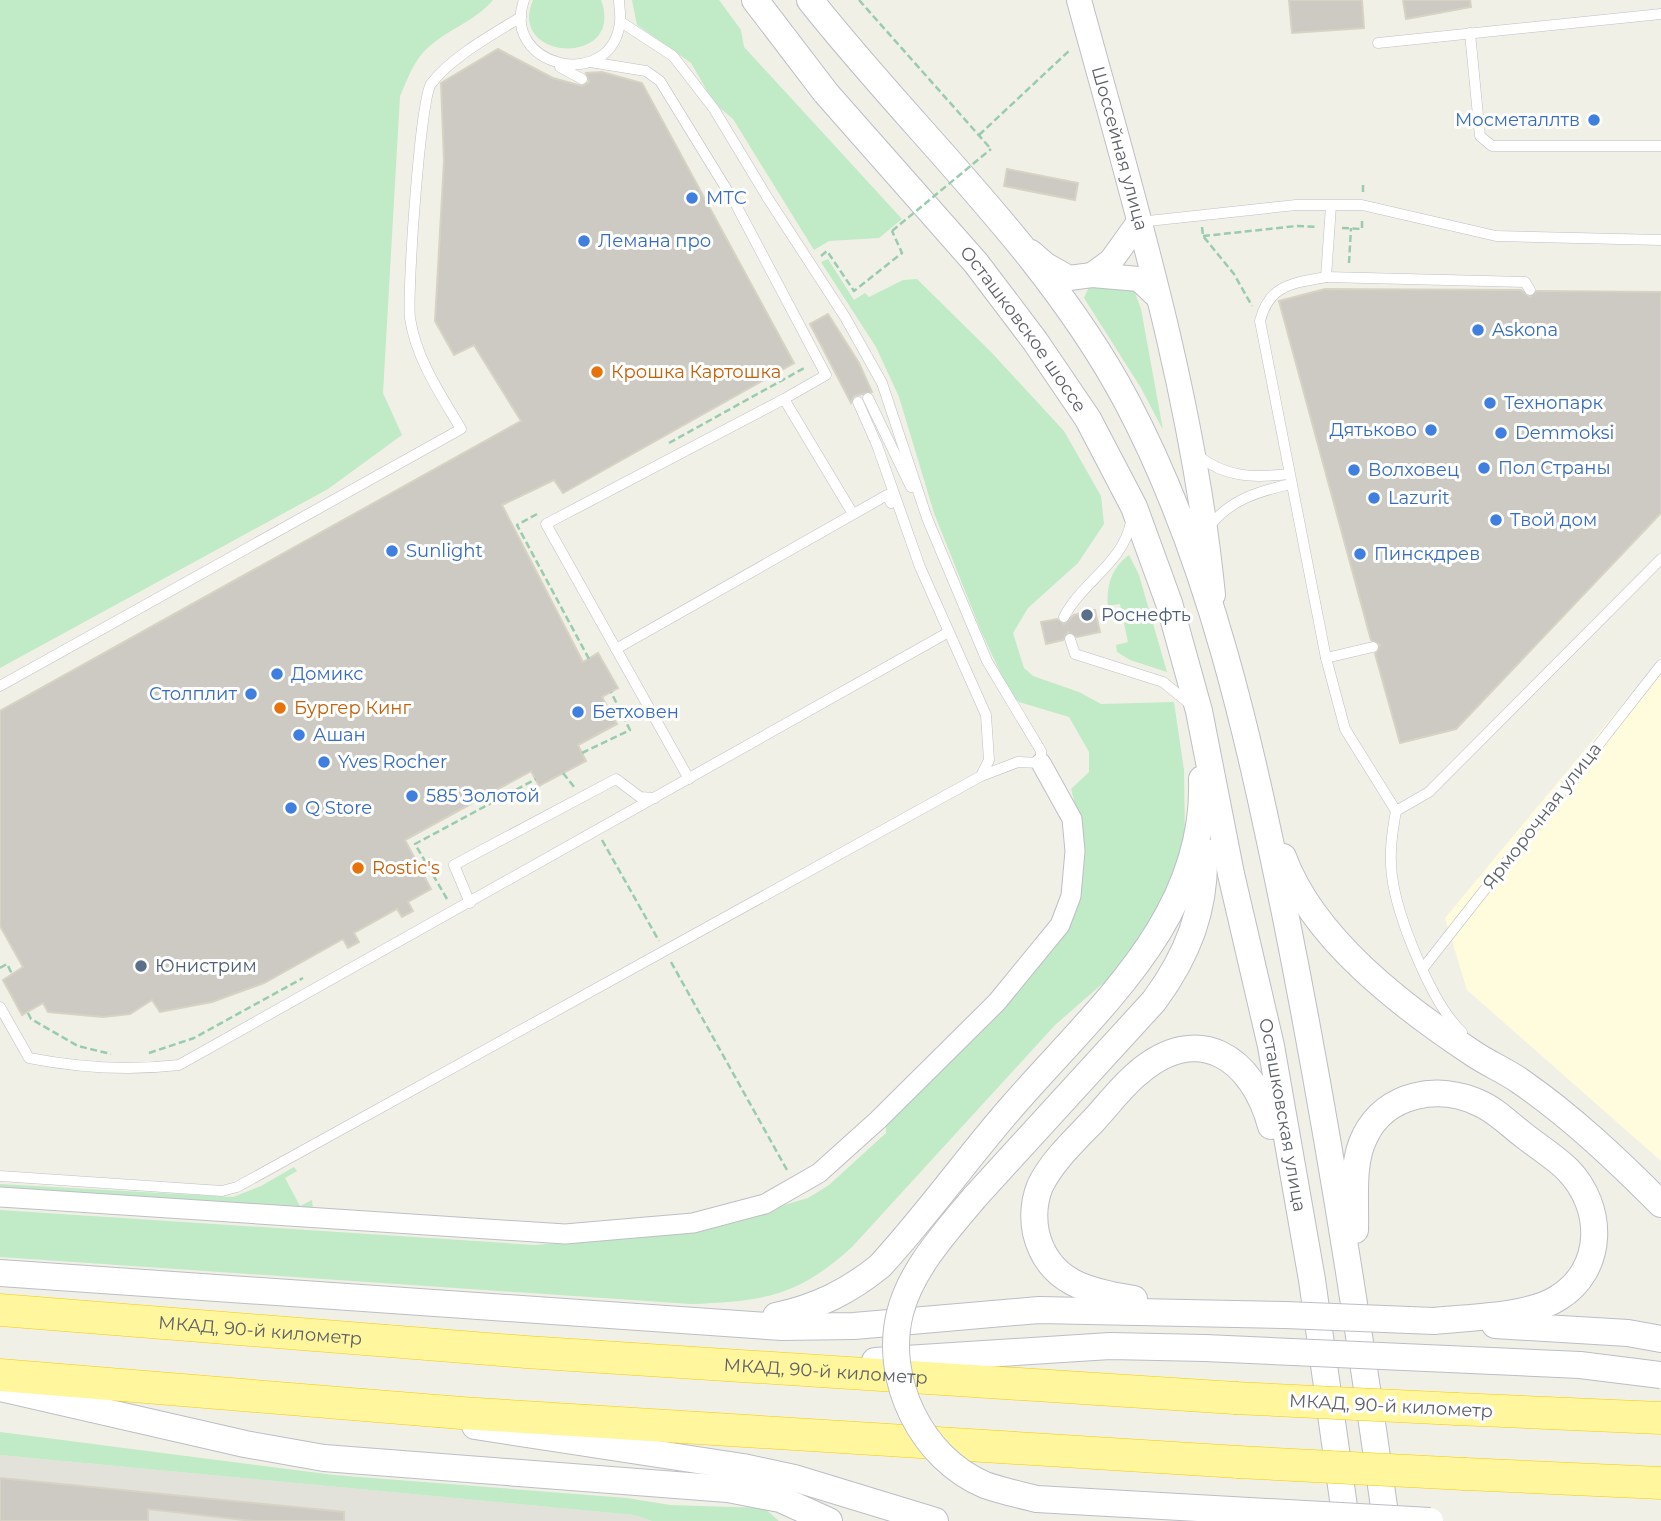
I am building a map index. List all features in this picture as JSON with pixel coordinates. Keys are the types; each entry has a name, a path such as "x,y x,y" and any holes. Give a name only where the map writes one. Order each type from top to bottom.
{"highway":[{"name":"МКАД, 90-й километр","path":"0,1310 526,1352 769,1368 1235,1398 1656,1418"},
{"path":"0,1376 321,1402 1238,1462 1661,1483"}],"main road":[{"name":"Осташковское шоссе","path":"755,0 826,93 976,263 1035,341 1088,419 1134,507 1169,603 1199,711"},
{"path":"810,0 860,64 1010,234 1072,315 1125,399 1168,491 1215,620 1258,790 1310,1039 1354,1291 1386,1521"},
{"path":"1199,711 1205,870 1193,935 1175,972 1154,1001 974,1198 918,1271 900,1313 896,1351 901,1391 920,1429 949,1463 985,1485 1037,1499 1430,1521"},
{"name":"Осташковская улица","path":"1199,711 1231,874 1271,1046 1312,1280 1346,1521"},
{"path":"1258,790 1295,881 1320,922 1345,950 1409,1006 1569,1118 1661,1205"},
{"path":"700,1321 777,1316 809,1309 855,1286 880,1266 912,1231 1008,1111 1122,984 1151,946 1177,902 1195,856 1203,804"},
{"path":"1203,1311 1103,1294 1074,1283 1053,1269 1039,1244 1033,1217 1040,1186 1061,1156 1138,1073 1164,1056 1188,1049 1210,1050 1231,1059 1249,1075 1264,1097 1312,1280"},
{"path":"1354,1291 1356,1161 1365,1135 1379,1116 1396,1102 1441,1092 1462,1096 1482,1104 1567,1169 1587,1194 1594,1216 1595,1238 1584,1271 1558,1299 1537,1307 1468,1320"},
{"path":"0,1273 782,1328 854,1326 1039,1310 1203,1311 1434,1321 1468,1320 1628,1333 1661,1339"},
{"path":"769,1368 1098,1346 1205,1348 1580,1365 1661,1375"},
{"path":"0,1388 244,1444 324,1458 729,1489 780,1499 829,1521"},
{"path":"321,1402 743,1467 794,1478 935,1521"}],"street":[{"name":"Шоссейная улица","path":"1079,0 1158,297 1192,451 1206,531 1215,620"},
{"path":"1092,275 1111,261 1139,222"},
{"path":"1010,234 1046,265 1069,278 1092,275 1139,279 1158,297"},
{"path":"0,1197 565,1234 693,1223 765,1204 797,1188 847,1149 965,1035 1023,973 1060,925 1072,897 1076,851 1072,819 1041,763"}],"lane":[{"path":"524,0 521,18 524,34 537,52 582,79"},
{"path":"742,0 826,93"},
{"path":"590,62 605,52 616,37 621,22 619,1"},
{"path":"1378,43 1661,14"},
{"path":"0,686 461,429 427,371 410,318 421,127 430,85 476,44 521,18"},
{"path":"621,22 673,56 714,109 767,197 812,262 882,383 927,518"},
{"path":"1470,33 1479,136 1492,146 1661,146"},
{"path":"551,61 568,65 590,62 646,71 660,80 735,203 826,375 546,524 689,779"},
{"path":"1139,222 1296,205 1363,205 1496,236 1661,240"},
{"path":"1326,277 1331,206"},
{"path":"1518,1080 1459,1031 1443,1012 1401,913 1392,877 1390,849 1396,811 1345,729 1326,658 1260,321 1272,295 1288,285 1326,277 1525,282 1530,290"},
{"path":"0,1177 209,1190 237,1187 981,776 1018,762 1041,763 1041,751 987,661 927,518 868,398"},
{"path":"784,399 853,514"},
{"path":"858,402 877,445 905,530 947,633 986,715 989,751 981,776"},
{"path":"1192,451 1208,464 1237,475 1290,479"},
{"path":"1206,531 1220,512 1290,479"},
{"path":"616,649 887,495 905,530"},
{"path":"1065,617 1071,604 1121,551 1129,534 1134,507"},
{"path":"1396,811 1429,792 1661,559"},
{"path":"0,1007 29,1058 109,1069 138,1070 179,1065 947,633"},
{"path":"1070,639 1075,654 1163,682 1199,711"},
{"path":"1326,658 1373,647"},
{"name":"Ярморочная улица","path":"1424,968 1661,665"},
{"path":"470,902 454,864 616,779 640,797 656,798"}],"path":[{"path":"812,262 827,251 854,291 902,253 892,231 991,149 859,0"},
{"path":"979,135 1071,48 1091,43"},
{"path":"1260,321 1234,274 1203,236 1297,226"},
{"path":"1349,277 1351,228"},
{"path":"664,446 807,368 801,357"},
{"path":"673,431 676,439"},
{"path":"541,512 517,525 589,659"},
{"path":"582,753 630,730 611,692"},
{"path":"563,773 583,797"},
{"path":"447,899 415,844 536,779"},
{"path":"597,831 797,1188"},
{"path":"0,968 6,964 12,974"},
{"path":"147,1053 194,1038 303,979"},
{"path":"29,1013 32,1019 78,1046 122,1056"}],"shaded area":[{"path":"1661,658 1661,1161 1467,990 1445,918"},
{"path":"0,1455 634,1515 652,1521 0,1521"}],"green space":[{"path":"0,0 493,0 479,14 425,50 400,96 383,393 402,435 328,489 0,668"},
{"path":"533,0 601,0 604,22 597,37 583,46 566,48 549,45 536,36 529,21"},
{"path":"632,0 719,0 741,30 744,47 902,219 879,238 829,241 814,250 733,119 714,103 691,63 637,25"},
{"path":"828,259 854,300 865,293 869,297 903,280 917,279 991,352 1064,431 1101,496 1104,524 1078,563 1028,608 1013,633 1024,668 1033,676 1079,692 1101,704 1174,702 1184,770 1185,843 1167,898 1117,971 1055,1025 852,1247 814,1277 760,1298 691,1304 0,1257 0,1210 535,1245 614,1238 764,1211 808,1198 829,1185 886,1133 886,1126 1069,919 1078,816 1071,789 1089,772 1089,752 1069,717 1019,702 1008,689 981,631 934,513 899,397 876,347 821,262"},
{"path":"1090,285 1134,290 1141,309 1163,430 1141,388 1084,298"},
{"path":"1129,555 1139,575 1167,672 1130,660 1117,652 1116,645 1128,642 1120,604 1108,606 1108,591 1114,571"},
{"path":"294,1167 297,1171 285,1178 300,1206 312,1200 313,1209 0,1190 0,1184 233,1197 261,1186"},
{"path":"0,1432 334,1475 627,1498 670,1505 764,1508 779,1521 652,1521 634,1515 0,1455"}],"building":[{"path":"1289,0 1362,0 1364,28 1292,33"},
{"path":"1403,0 1470,0 1471,7 1406,19"},
{"name":"Ашан","path":"498,49 553,78 582,86 589,82 586,73 602,72 642,83 794,363 563,493 554,480 502,505 583,662 598,653 618,688 602,697 617,724 578,745 586,761 539,786 531,771 405,840 431,889 408,902 413,911 402,917 397,909 354,933 359,942 348,948 343,939 264,983 212,1002 160,1012 152,1000 130,1014 103,1017 48,1012 43,1003 22,1015 3,980 23,967 0,926 0,711 521,421 474,345 454,355 435,321 444,161 441,83"},
{"path":"1007,169 1078,183 1075,200 1004,186"},
{"name":"Твой дом","path":"1325,289 1521,290 1530,297 1537,291 1661,292 1661,513 1456,729 1400,743 1375,654 1380,645 1371,640 1279,301"},
{"path":"828,314 859,363 872,392 854,396 851,403 810,324"},
{"path":"1095,610 1100,632 1077,637 1068,632 1063,640 1046,644 1041,622 1057,619 1064,624 1074,615"},
{"path":"0,1478 344,1512 344,1521 253,1521 148,1509 148,1521 0,1521"}],"place":[{"name":"Мосметаллтв","path":"1594,120"},
{"name":"МТС","path":"692,198"},
{"name":"Лемана про","path":"584,241"},
{"name":"Askona","path":"1478,330"},
{"name":"Крошка Картошка","path":"597,372"},
{"name":"Технопарк","path":"1490,403"},
{"name":"Дятьково","path":"1431,430"},
{"name":"Demmoksi","path":"1501,433"},
{"name":"Пол Страны","path":"1484,468"},
{"name":"Волховец","path":"1354,470"},
{"name":"Lazurit","path":"1374,498"},
{"name":"Твой дом","path":"1496,520"},
{"name":"Sunlight","path":"392,551"},
{"name":"Пинскдрев","path":"1360,554"},
{"name":"Роснефть","path":"1087,615"},
{"name":"Домикс","path":"277,674"},
{"name":"Столплит","path":"251,694"},
{"name":"Бургер Кинг","path":"280,708"},
{"name":"Бетховен","path":"578,712"},
{"name":"Ашан","path":"299,735"},
{"name":"Yves Rocher","path":"324,762"},
{"name":"585 Золотой","path":"412,796"},
{"name":"Q Store","path":"291,808"},
{"name":"Rostic's","path":"358,868"},
{"name":"Юнистрим","path":"141,966"}]}
